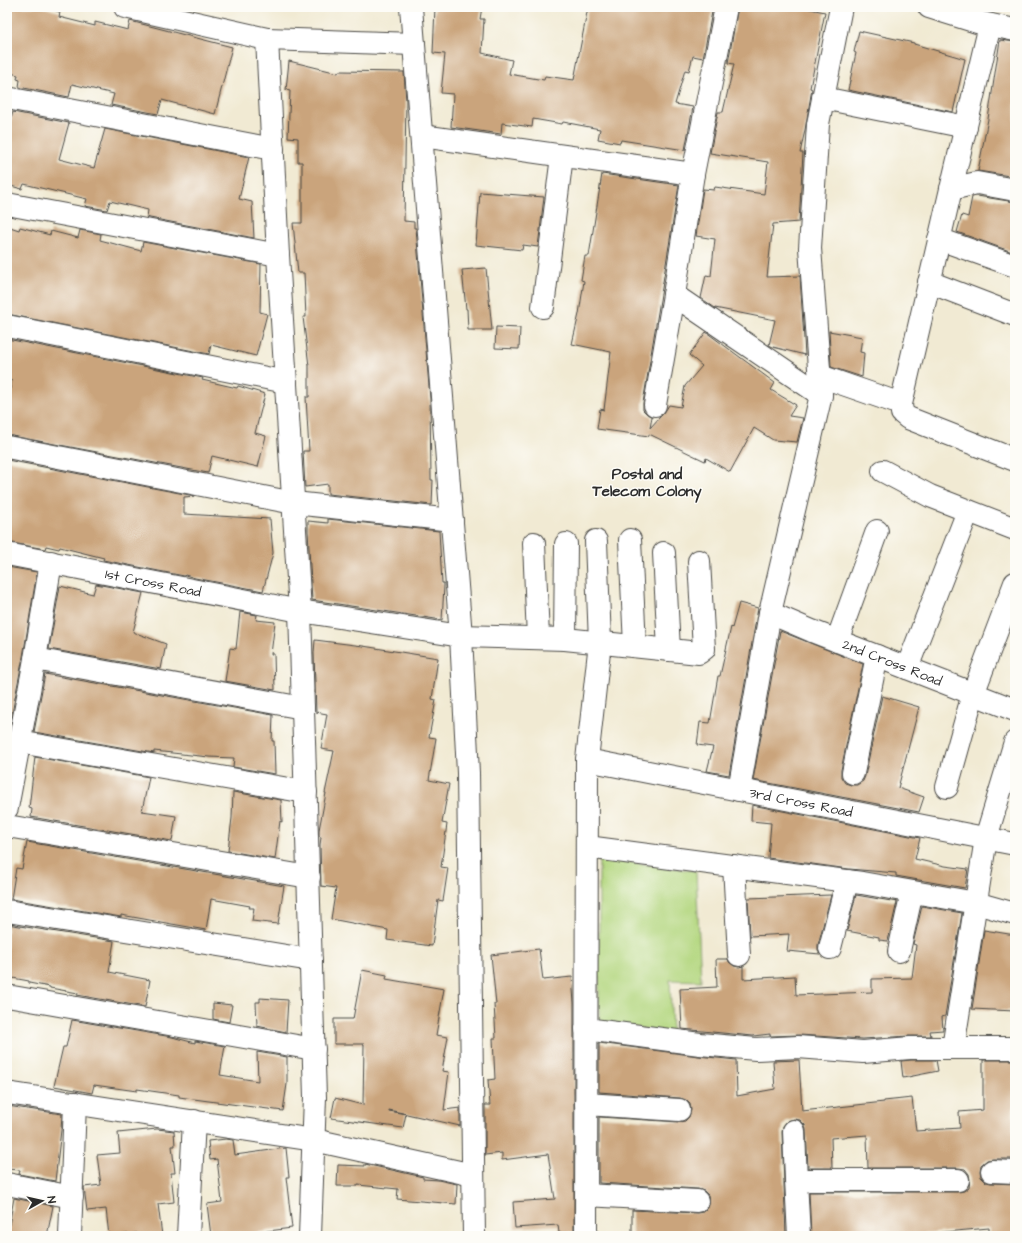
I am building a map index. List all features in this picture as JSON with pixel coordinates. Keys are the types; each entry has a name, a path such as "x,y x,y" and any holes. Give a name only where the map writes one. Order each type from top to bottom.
{"street":[{"path":"125,7 267,39 414,44"},
{"path":"411,7 461,636 468,773 474,1236"},
{"path":"655,405 693,174 726,7"},
{"path":"739,790 770,613 820,385 810,248 818,124 841,7"},
{"path":"929,7 982,18 1015,30"},
{"path":"982,18 966,127 901,404 902,413 908,418 1015,460"},
{"path":"267,39 278,255 300,611 315,1098 310,1236"},
{"path":"7,98 273,149"},
{"path":"823,98 966,127"},
{"path":"422,136 693,174"},
{"path":"544,307 562,156"},
{"path":"951,189 977,183 1015,190"},
{"path":"7,204 278,255"},
{"path":"939,239 1015,266"},
{"path":"929,282 1015,315"},
{"path":"674,295 820,385 901,404"},
{"path":"7,326 286,382"},
{"path":"7,447 294,503 452,520"},
{"path":"883,471 930,496 1015,529"},
{"path":"907,668 968,511"},
{"path":"838,641 877,531"},
{"path":"630,540 635,646"},
{"path":"586,1236 587,760 600,642 596,541"},
{"path":"534,543 538,638"},
{"path":"565,639 566,544"},
{"path":"664,553 669,650"},
{"name":"1st Cross Road","path":"7,554 300,611 461,636 565,639 699,653 704,649 699,561"},
{"path":"7,808 35,659 51,562"},
{"path":"947,787 974,694 1015,583"},
{"name":"2nd Cross Road","path":"770,613 1015,710"},
{"path":"853,773 877,656"},
{"path":"35,659 303,708"},
{"path":"19,742 306,792"},
{"path":"953,1048 986,838 1015,742"},
{"name":"3rd Cross Road","path":"587,760 1015,844"},
{"path":"7,826 308,877"},
{"path":"587,847 847,881 976,903 1015,914"},
{"path":"734,866 739,955"},
{"path":"830,948 847,881"},
{"path":"899,951 912,892"},
{"path":"7,911 311,960"},
{"path":"7,996 314,1049"},
{"path":"586,1029 700,1044 756,1049 798,1047 863,1052 910,1048 1015,1048"},
{"path":"7,1094 314,1140 474,1175"},
{"path":"70,1236 75,1103"},
{"path":"586,1104 679,1110"},
{"path":"188,1236 194,1121"},
{"path":"794,1131 799,1236"},
{"path":"992,1171 1015,1172"},
{"path":"796,1180 958,1180"},
{"path":"7,1184 72,1197"},
{"path":"586,1195 697,1201"}],"green space":[{"path":"599,858 696,871 701,981 670,980 672,1033 599,1022"}],"building":[{"path":"7,7 42,7 60,12 59,17 95,26 95,22 128,30 130,21 232,47 215,114 162,100 158,114 111,105 114,94 72,84 69,97 19,87 20,80 17,79 18,75 7,72"},
{"path":"435,7 482,7 480,19 484,19 482,53 512,60 509,74 544,80 545,76 574,80 588,7 713,7 703,58 693,56 689,71 685,70 675,104 693,107 685,150 621,140 620,143 598,139 600,129 563,122 562,124 533,119 532,127 502,123 501,134 451,127 453,94 441,93 445,54 433,53"},
{"path":"738,7 800,7 825,12 810,88 812,89 800,153 803,153 799,222 773,224 767,277 800,276 805,355 769,345 775,320 715,308 701,298 706,275 711,276 715,239 696,236 703,189 714,190 715,187 764,194 768,162 710,153 718,112 723,112 734,64 728,63"},
{"path":"859,31 914,43 965,59 953,112 848,90"},
{"path":"1000,40 1015,42 1015,150 1010,176 978,171 988,119"},
{"path":"289,61 338,73 339,71 404,72 406,101 404,221 414,222 414,228 416,228 430,399 431,480 433,480 432,505 328,494 328,484 305,487 303,451 309,451 306,397 309,397 309,366 303,317 306,317 304,273 298,273 293,223 302,223 302,162 298,162 298,138 288,137 290,91 286,90"},
{"path":"13,112 69,123 59,159 94,168 105,129 249,157 239,199 252,202 254,238 150,218 147,217 148,210 110,201 107,210 85,206 87,199 24,184 22,189 7,185 7,134"},
{"path":"602,174 679,185 643,403 643,410 652,417 650,428 664,413 669,405 681,407 685,386 702,366 689,355 706,332 775,383 771,390 796,405 789,416 803,418 797,442 773,440 754,428 730,472 706,458 705,461 649,434 649,436 597,429 600,409 604,410 611,352 572,344 579,314 584,281 581,280 585,256 589,256"},
{"path":"480,192 544,197 538,247 523,245 522,250 476,245"},
{"path":"977,196 1015,202 1015,253 957,232 962,215 968,217 972,197"},
{"path":"7,226 19,230 20,227 50,235 51,231 78,238 80,230 101,234 100,240 141,251 143,242 261,264 260,312 267,314 256,356 211,345 209,354 7,314"},
{"path":"486,268 492,330 468,330 462,270"},
{"path":"496,327 520,328 519,349 495,348"},
{"path":"829,331 862,337 860,352 864,353 862,377 831,367"},
{"path":"7,339 203,378 202,380 237,388 238,386 265,394 255,433 266,436 258,467 212,456 208,473 7,435 7,402 12,381 7,379"},
{"path":"7,460 195,496 184,497 184,514 270,519 273,553 263,591 103,560 104,558 60,547 59,549 46,546 45,549 7,542"},
{"path":"328,519 439,531 442,583 444,583 442,620 312,600 308,521 328,523"},
{"path":"7,567 37,572 23,657 7,739"},
{"path":"96,584 143,593 133,632 166,644 161,669 49,649 60,586 93,594"},
{"path":"739,603 758,608 729,775 707,771 713,747 697,745 700,722 710,723 718,676 720,676 731,627 732,628"},
{"path":"240,612 257,615 256,620 275,622 271,654 274,654 275,690 225,681 230,648 236,649"},
{"path":"780,631 863,664 841,770 841,777 845,783 857,785 863,781 882,696 919,707 898,788 924,797 919,812 753,780"},
{"path":"315,640 438,658 432,699 436,700 429,737 436,738 429,780 449,784 442,823 447,824 441,867 448,868 443,901 438,900 432,946 387,940 388,930 331,919 336,888 321,886 321,837 319,836 319,830 334,751 321,749 327,714 316,712"},
{"path":"45,674 273,715 272,741 274,741 275,774 233,767 234,758 154,751 154,753 34,732"},
{"path":"35,757 149,777 142,811 176,816 172,841 31,817 32,809 29,808"},
{"path":"233,792 281,800 282,822 280,821 275,859 228,851"},
{"path":"752,805 920,838 915,859 945,866 968,869 965,888 896,876 896,873 849,869 768,858 771,823 751,821"},
{"path":"27,842 284,886 278,924 252,921 254,908 249,908 250,906 211,899 206,930 121,915 121,917 11,899 16,868 22,869"},
{"path":"831,895 818,945 818,951 820,954 787,951 789,934 750,936 748,898"},
{"path":"856,895 897,902 888,941 879,940 879,937 847,931"},
{"path":"922,906 962,913 945,1016 942,1017 943,1030 930,1031 931,1036 863,1039 799,1035 770,1036 770,1034 753,1036 682,1029 680,989 717,987 716,959 728,959 734,966 743,966 743,979 795,976 796,995 872,992 872,979 912,978 916,945 913,944"},
{"path":"7,924 114,941 109,972 150,980 145,1007 77,995 78,993 50,988 29,983 29,981 7,977"},
{"path":"984,930 1015,935 1015,1011 972,1009"},
{"path":"539,949 543,980 572,977 574,1003 574,1232 559,1233 558,1225 515,1228 513,1202 555,1199 548,1154 502,1160 502,1153 485,1155 485,1105 490,1105 488,1080 495,1079 493,1038 496,1038 494,1004 496,1004 491,955"},
{"path":"362,970 387,975 386,979 444,989 436,1035 448,1037 442,1071 449,1072 444,1110 460,1108 460,1126 389,1110 406,1114 403,1128 331,1118 335,1098 363,1105 364,1044 334,1044 334,1019 353,1019"},
{"path":"260,998 288,1000 286,1032 257,1026 256,1002 260,1002"},
{"path":"213,1003 232,1005 229,1022 213,1019"},
{"path":"72,1020 172,1037 195,1043 195,1041 225,1046 220,1075 258,1081 257,1052 287,1057 287,1084 283,1111 179,1097 179,1095 137,1089 137,1091 94,1085 92,1093 54,1086 63,1047 66,1047"},
{"path":"599,1043 736,1060 737,1096 775,1089 773,1061 799,1060 802,1111 912,1098 916,1131 960,1128 959,1112 983,1110 983,1060 1014,1060 1013,1130 1015,1130 1015,1159 987,1160 981,1165 980,1171 981,1177 986,1182 1015,1184 1015,1236 989,1236 989,1228 923,1234 924,1236 811,1236 809,1192 958,1192 964,1191 969,1187 970,1180 969,1174 965,1169 958,1168 868,1168 867,1135 831,1138 832,1168 808,1168 805,1125 800,1120 794,1119 787,1121 783,1126 782,1132 786,1236 632,1236 632,1210 703,1212 707,1208 709,1201 708,1195 704,1191 698,1189 599,1183 599,1117 679,1122 685,1121 689,1117 691,1110 690,1104 686,1100 680,1098 599,1092"},
{"path":"936,1060 938,1071 903,1078 901,1061"},
{"path":"7,1106 62,1114 55,1181 19,1174 20,1170 7,1169"},
{"path":"157,1129 174,1131 175,1146 172,1146 175,1173 171,1173 174,1202 158,1204 162,1236 137,1236 137,1233 109,1236 106,1209 87,1211 84,1187 101,1185 97,1155 120,1153 118,1133"},
{"path":"226,1139 233,1140 235,1155 286,1148 289,1177 286,1177 292,1228 244,1234 245,1236 211,1236 207,1204 222,1202 217,1159 210,1160 208,1141"},
{"path":"365,1164 423,1177 423,1179 457,1184 456,1204 397,1199 398,1189 358,1185 337,1186 338,1165 365,1166"},
{"path":"14,1198 53,1206 47,1236 7,1236"}],"district":[{"name":"Postal and Telecom Colony","path":"647,482"}]}
